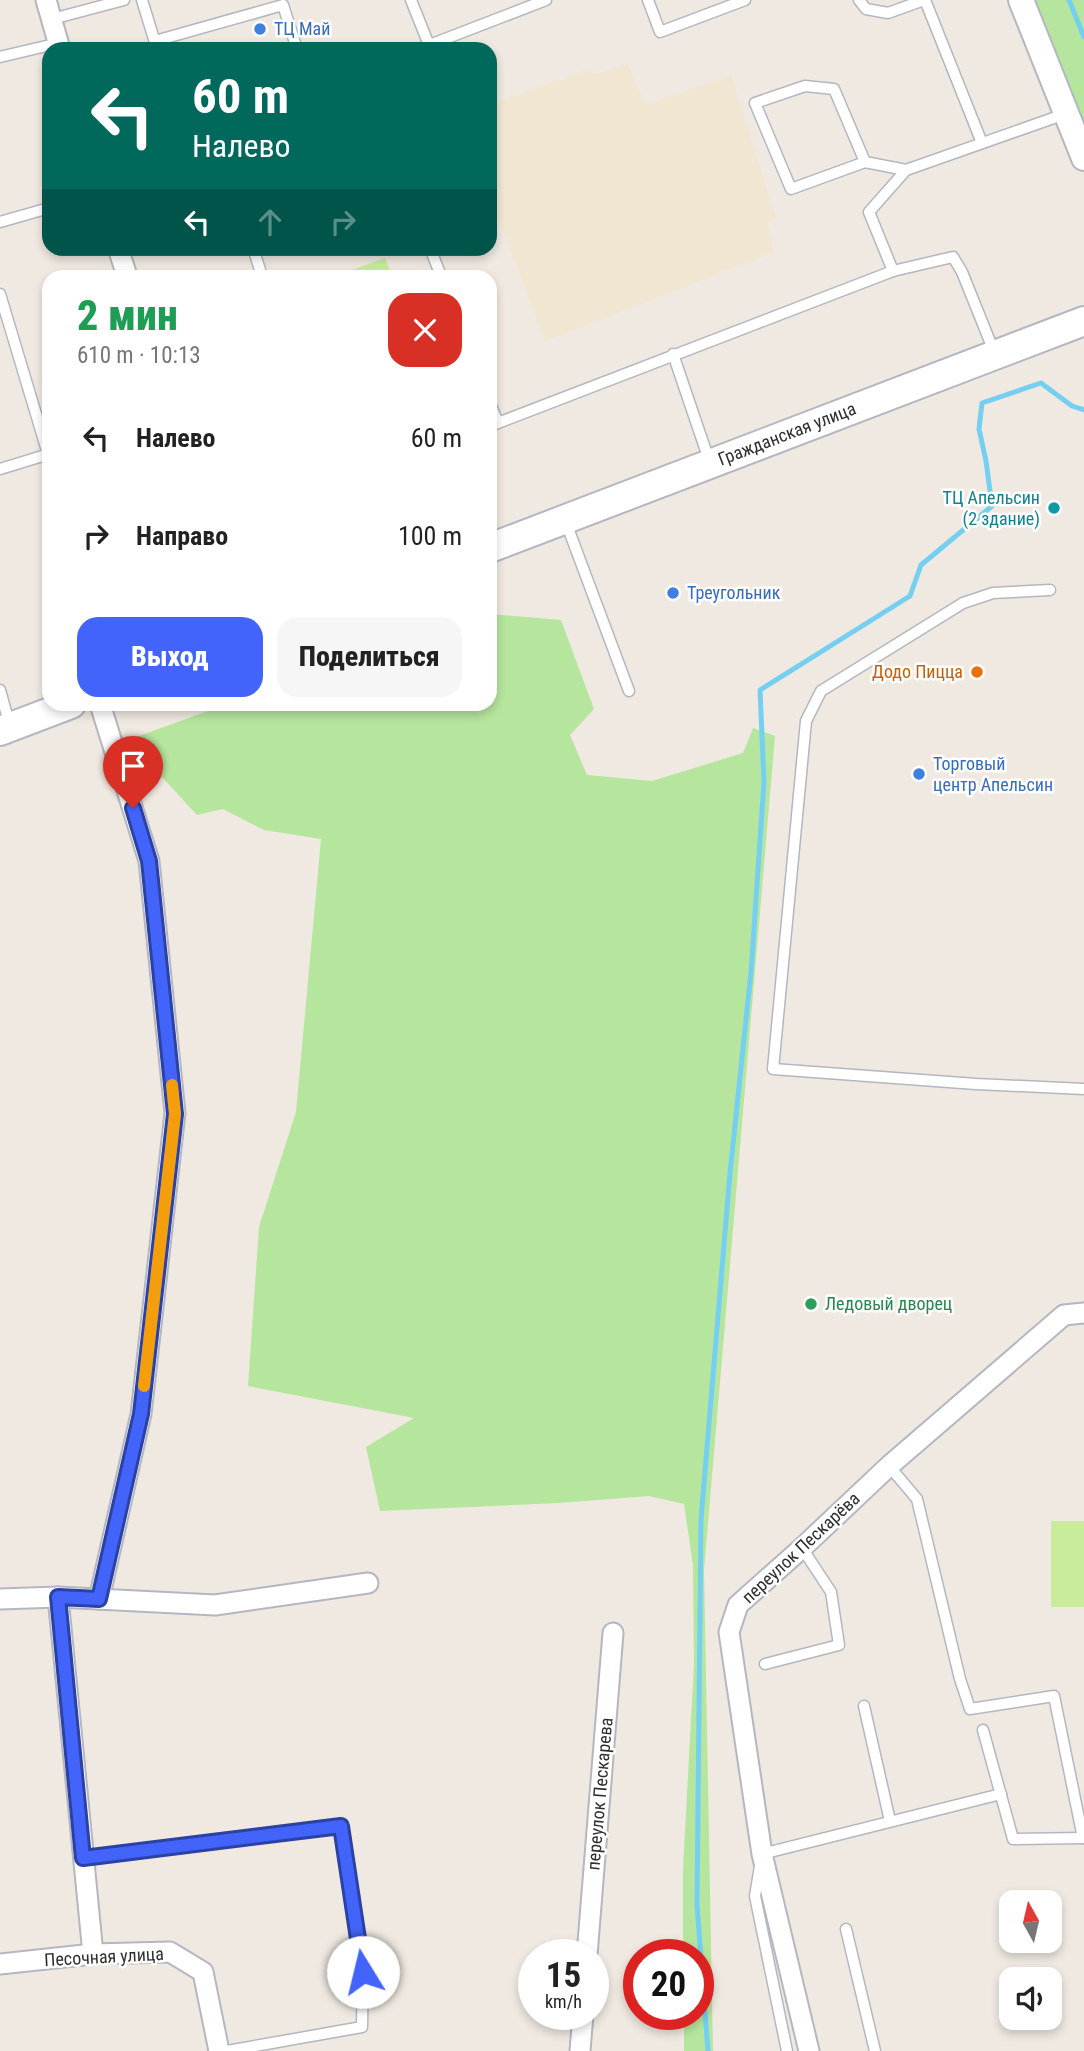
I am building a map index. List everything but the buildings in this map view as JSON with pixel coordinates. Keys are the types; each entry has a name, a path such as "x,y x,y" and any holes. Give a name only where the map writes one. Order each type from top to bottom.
{"main road":[{"name":"Гражданская улица","path":"497,545 1084,321"},
{"path":"5,729 53,711"}],"street":[{"path":"46,0 59,42"},
{"path":"1021,0 1084,158"},
{"path":"99,1599 141,1414 175,1114 149,861 102,711"},
{"name":"переулок Пескарёва","path":"809,2051 762,1854 729,1632 738,1605 889,1465 1064,1315 1084,1314"},
{"path":"0,1599 58,1597 215,1605 368,1583"},
{"path":"58,1597 93,1954"},
{"name":"переулок Пескарева","path":"588,1939 613,1633"},
{"name":"Песочная улица","path":"0,1964 93,1954 170,1952 203,1972 219,2051"},
{"path":"580,2051 582,2030"}],"lane":[{"path":"52,19 124,0"},
{"path":"142,0 155,42"},
{"path":"411,0 423,42"},
{"path":"437,42 546,0"},
{"path":"648,0 660,32 745,0"},
{"path":"859,0 866,9 888,13 925,0 982,144"},
{"path":"166,42 283,5 295,42"},
{"path":"0,57 42,49"},
{"path":"864,162 834,89 805,86 755,103 791,189 864,162 906,170 1066,113"},
{"path":"893,271 869,212 906,170"},
{"path":"0,222 42,210"},
{"path":"497,424 893,271 953,257 962,272 996,354"},
{"path":"0,295 42,434"},
{"path":"673,354 710,464"},
{"path":"0,469 42,456"},
{"path":"565,520 629,691"},
{"path":"1050,590 993,593 963,603 821,691 806,721 773,1069 1084,1089"},
{"path":"0,690 5,729"},
{"path":"889,1465 917,1499 960,1679 970,1709 1054,1696 1084,1838 1013,1839 983,1730"},
{"path":"765,1664 839,1645 831,1591 802,1548"},
{"path":"864,1706 890,1821"},
{"path":"787,2051 755,1896 762,1854 1001,1794"},
{"path":"83,1858 341,1826 363,1972 362,2027 227,2051"},
{"path":"846,1929 875,2051"}],"shaded area":[{"path":"628,64 646,105 731,75 776,218 767,223 774,252 545,341 497,214 497,102 589,69 594,75"}],"green space":[{"path":"1032,0 1084,0 1084,131"},
{"path":"385,258 390,270 352,270"},
{"path":"497,615 561,620 594,709 570,735 587,775 652,781 743,753 753,728 775,736 704,1570 711,1939 683,1939 683,1868 694,1664 693,1565 684,1504 649,1496 380,1511 366,1447 414,1418 248,1386 259,1227 296,1112 321,839 264,830 223,809 197,815 128,740 208,711 497,711"},
{"path":"1051,1521 1084,1521 1084,1607 1051,1607"},
{"path":"684,2030 713,2030 713,2051 684,2051"}],"waterway":[{"path":"1069,0 1084,37"},
{"path":"708,2051 697,1905 701,1519 730,1173 751,972 764,782 760,690 910,596 921,565 992,506 979,429 982,403 1041,383 1072,406 1084,410"}],"slow traffic":[{"path":"144,1386 175,1114 172,1085"}],"place":[{"name":"ТЦ Май","path":"260,29"},
{"name":"ТЦ Апельсин (2 здание)","path":"1054,508"},
{"name":"Треугольник","path":"673,593"},
{"name":"Додо Пицца","path":"977,672"},
{"name":"Торговый центр Апельсин","path":"919,774"},
{"name":"Ледовый дворец","path":"811,1304"}],"route":[{"path":"133,808 149,861 175,1114 141,1414 99,1599 58,1597 83,1858 341,1826 363,1972"}]}
